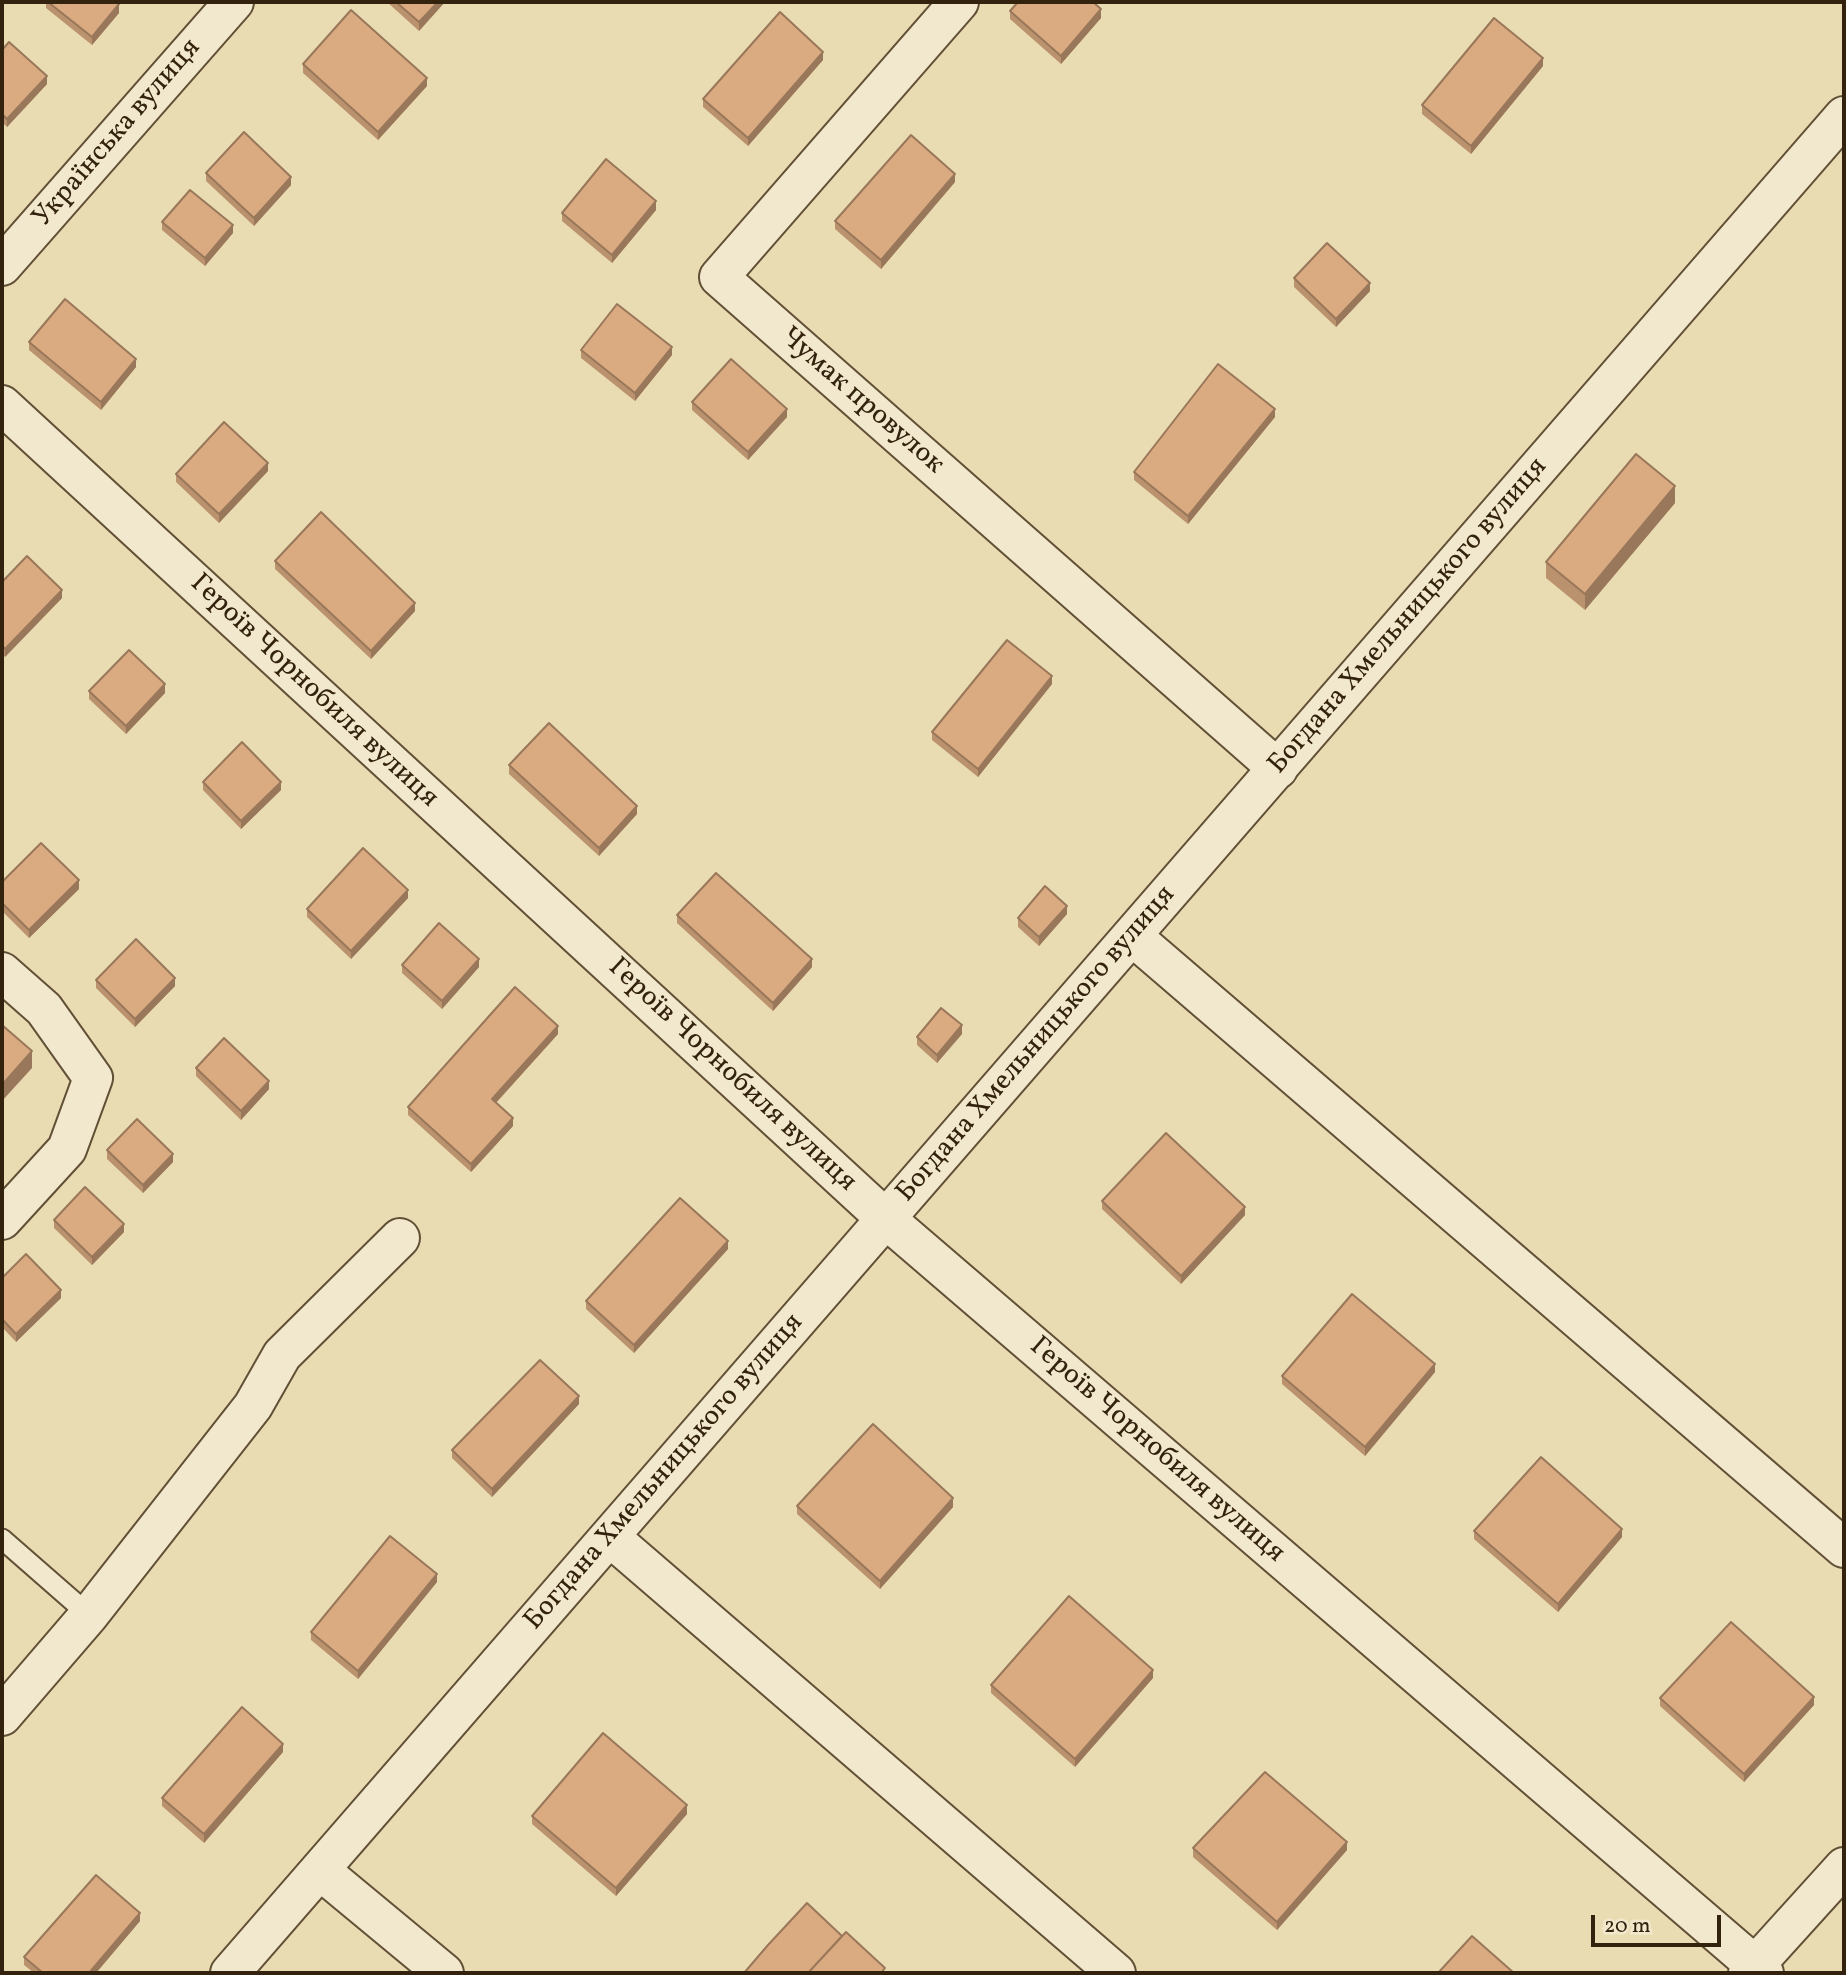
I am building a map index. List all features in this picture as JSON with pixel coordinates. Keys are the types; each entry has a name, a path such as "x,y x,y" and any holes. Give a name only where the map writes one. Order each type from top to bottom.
{"street":[{"name":"Українська вулиця","path":"2,266 234,2"},
{"name":"Чумак провулок","path":"959,2 719,277 1278,769"},
{"name":"Богдана Хмельницького вулиця","path":"230,1973 1844,116"},
{"name":"Героїв Чорнобиля вулиця","path":"2,405 886,1219 1756,1971"},
{"path":"1132,936 1844,1549"},
{"path":"2,972 44,1009 93,1078 67,1149 2,1220"},
{"path":"2,1716 89,1615 253,1406 282,1355 400,1238"},
{"path":"610,1537 1116,1973"},
{"path":"1756,1971 1844,1867"},
{"path":"321,1871 444,1973"}],"lane":[{"path":"2,1539 89,1615"}],"building":[{"path":"48,2 115,2 119,4 92,37"},
{"path":"396,2 438,2 419,22"},
{"path":"1018,2 1093,2 1101,9 1061,56 1010,11"},
{"path":"351,10 427,78 378,132 303,64"},
{"path":"780,12 823,52 748,138 703,99"},
{"path":"1494,18 1543,58 1471,146 1422,105"},
{"path":"9,42 47,76 7,119 2,114 2,50"},
{"path":"244,132 291,177 254,218 206,173"},
{"path":"911,135 955,174 881,260 835,221"},
{"path":"606,159 656,201 612,255 562,213"},
{"path":"190,190 233,225 205,258 162,222"},
{"path":"1327,243 1370,283 1336,319 1294,278"},
{"path":"65,299 136,359 101,402 29,342"},
{"path":"617,304 672,347 635,393 581,350"},
{"path":"731,359 787,409 748,452 692,402"},
{"path":"1218,364 1275,409 1188,516 1134,472"},
{"path":"224,422 268,463 219,514 176,474"},
{"path":"1636,454 1675,486 1585,594 1546,562"},
{"path":"321,512 415,603 371,651 275,561"},
{"path":"27,556 62,590 5,649 2,645 2,582"},
{"path":"1007,640 1052,676 978,769 932,732"},
{"path":"129,650 165,684 126,726 89,691"},
{"path":"549,723 637,806 599,848 509,765"},
{"path":"242,742 281,782 241,821 203,782"},
{"path":"41,843 79,880 29,930 2,903 2,882"},
{"path":"363,848 408,890 351,951 307,909"},
{"path":"716,873 812,959 773,1003 677,915"},
{"path":"1045,886 1067,906 1039,937 1018,918"},
{"path":"439,923 479,959 442,1001 402,965"},
{"path":"136,939 175,978 135,1019 96,980"},
{"path":"515,987 558,1026 492,1099 513,1118 471,1164 408,1107"},
{"path":"941,1008 962,1025 937,1055 917,1037"},
{"path":"2,1025 32,1051 2,1085"},
{"path":"224,1038 269,1081 241,1111 196,1068"},
{"path":"137,1119 173,1154 143,1185 107,1150"},
{"path":"1166,1133 1245,1207 1181,1276 1102,1201"},
{"path":"85,1187 124,1224 92,1257 54,1220"},
{"path":"680,1198 728,1241 634,1345 586,1301"},
{"path":"26,1254 61,1290 16,1334 2,1319 2,1278"},
{"path":"1352,1294 1435,1364 1365,1447 1282,1376"},
{"path":"540,1360 579,1396 492,1489 452,1450"},
{"path":"873,1424 953,1498 880,1581 797,1506"},
{"path":"1541,1457 1622,1529 1558,1604 1474,1531"},
{"path":"390,1536 437,1574 358,1671 311,1632"},
{"path":"1069,1596 1153,1670 1075,1759 991,1685"},
{"path":"1731,1622 1814,1697 1744,1774 1660,1698"},
{"path":"242,1707 283,1744 204,1834 162,1798"},
{"path":"603,1733 687,1805 616,1888 532,1816"},
{"path":"1265,1772 1347,1842 1277,1922 1193,1848"},
{"path":"96,1875 140,1913 89,1973 43,1973 24,1957"},
{"path":"807,1903 842,1936 808,1973 744,1973 768,1945"},
{"path":"846,1932 885,1968 881,1973 808,1973"},
{"path":"1472,1936 1514,1973 1438,1973"}]}
